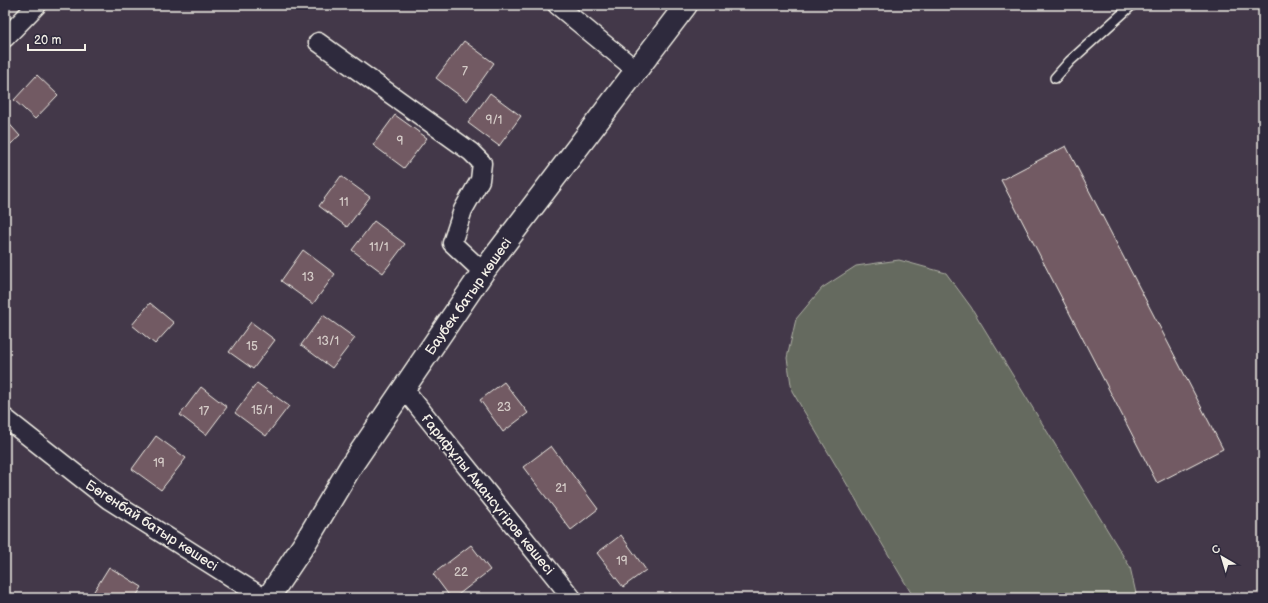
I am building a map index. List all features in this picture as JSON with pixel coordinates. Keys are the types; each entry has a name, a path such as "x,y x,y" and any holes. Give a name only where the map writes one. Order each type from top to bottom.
{"street":[{"path":"5,38 37,5"},
{"path":"557,5 636,70"},
{"name":"Баубек батыр көшесі","path":"268,598 305,543 351,466 483,272 686,5"},
{"path":"318,42 464,148 482,163 480,180 462,210 452,243 483,272"},
{"name":"Ғарифұлы Амансүгіров көшесі","path":"404,389 572,598"},
{"name":"Бөгенбай батыр көшесі","path":"5,418 109,500 264,598"}],"lane":[{"path":"1055,78 1070,61 1132,5"}],"green space":[{"path":"899,260 946,273 971,307 1130,567 1137,598 914,598 792,391 787,358 796,319 822,288 856,266"}],"building":[{"path":"464,41 494,63 467,101 436,78"},
{"path":"37,75 58,95 35,119 14,100"},
{"path":"490,93 521,116 499,146 468,123"},
{"path":"395,115 427,138 404,168 373,145"},
{"path":"5,119 20,136 5,149"},
{"path":"1066,146 1223,449 1157,483 1001,180"},
{"path":"341,176 370,197 347,227 319,206"},
{"path":"374,221 405,244 383,273 352,250"},
{"path":"303,250 335,274 313,304 281,281"},
{"path":"150,303 174,323 155,344 132,325"},
{"path":"323,315 355,338 332,368 301,345"},
{"path":"251,322 275,340 253,369 229,352"},
{"path":"504,382 528,413 503,432 480,400"},
{"path":"257,383 289,406 266,436 235,413"},
{"path":"201,387 227,407 206,435 180,415"},
{"path":"156,436 186,458 161,490 132,469"},
{"path":"551,446 598,509 571,530 523,467"},
{"path":"621,535 646,570 623,587 597,553"},
{"path":"471,545 490,570 454,598 451,598 433,574"},
{"path":"109,567 142,587 135,598 93,598 91,596"},
{"path":"670,592 675,598 662,598"}]}
